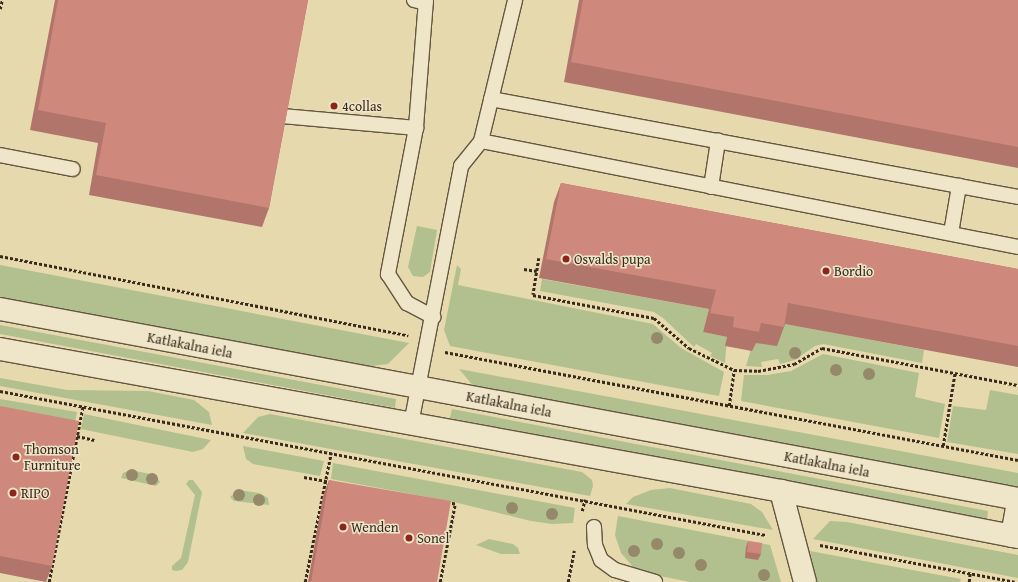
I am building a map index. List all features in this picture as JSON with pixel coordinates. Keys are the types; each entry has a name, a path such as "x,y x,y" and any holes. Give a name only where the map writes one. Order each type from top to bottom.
{"street":[{"name":"Katlakalna iela","path":"0,309 1018,499"},
{"path":"0,349 781,491 1015,536 1018,503"},
{"path":"781,491 805,582"}],"lane":[{"path":"411,424 420,388 461,166 481,141 515,0"},
{"path":"422,1 416,128 388,274 407,303 433,317"},
{"path":"491,99 1018,197"},
{"path":"282,116 416,128"},
{"path":"481,141 1018,246"},
{"path":"711,187 718,141"},
{"path":"0,155 73,169"},
{"path":"951,233 959,186"},
{"path":"594,527 595,545 602,560 615,570 655,582"}],"path":[{"path":"0,9 2,0"},
{"path":"0,256 399,332 453,355 1018,460"},
{"path":"539,258 533,295 654,318 689,348 734,370 758,371 794,364 822,348 956,372 1018,385"},
{"path":"524,269 537,271"},
{"path":"729,406 734,370"},
{"path":"943,446 956,372"},
{"path":"0,391 1015,582"},
{"path":"49,582 83,406"},
{"path":"71,431 95,440"},
{"path":"305,582 331,453"},
{"path":"304,478 340,484"},
{"path":"440,582 455,504 447,503"},
{"path":"969,582 970,573"}],"green space":[{"path":"417,226 437,230 430,272 423,277 413,276 408,267"},
{"path":"0,265 409,343 388,364 363,367 0,299"},
{"path":"457,265 461,269 458,285 653,324 681,348 724,372 719,396 450,346 444,330"},
{"path":"542,279 709,309 703,332 727,337 725,363 710,356 712,353 696,344 694,347 663,318 654,312 540,291"},
{"path":"781,323 924,350 922,363 823,344 815,346 795,360 780,364 778,359 761,362 762,367 746,366 753,342"},
{"path":"0,325 396,399 395,408 0,334"},
{"path":"823,354 919,373 915,397 945,404 939,438 741,401 744,375 767,375 791,371"},
{"path":"459,369 1018,473 1018,492 476,389"},
{"path":"0,378 67,390 148,391 194,400 209,412 212,425 0,386"},
{"path":"990,390 1018,395 1018,454 947,442 953,406 986,410"},
{"path":"0,399 77,412 74,427 0,423"},
{"path":"452,409 988,511 987,521 450,418"},
{"path":"84,414 211,440 203,449 193,452 81,429"},
{"path":"270,414 582,472 592,480 593,486 590,496 243,433 258,417"},
{"path":"243,446 324,461 320,476 253,464 246,459"},
{"path":"333,463 575,508 573,523 552,524 531,521 454,502 331,479"},
{"path":"130,470 155,475 160,482 156,486 121,478 123,473"},
{"path":"189,480 193,480 202,492 188,562 182,570 176,571 172,570 172,566 181,558 195,495 186,484"},
{"path":"670,488 751,504 762,512 773,530 626,504 633,497 651,490"},
{"path":"238,490 259,493 268,498 269,505 234,501 230,497"},
{"path":"618,516 770,545 781,582 690,582 650,574 633,567 621,553 615,535"},
{"path":"830,521 847,522 1018,555 1018,578 813,539"},
{"path":"489,539 513,544 518,548 520,554 501,554 476,545"},
{"path":"810,551 961,579 960,582 817,582"}],"building":[{"path":"58,0 308,0 269,208 96,175 106,123 38,110"},
{"path":"583,0 1018,0 1018,147 571,62"},
{"path":"561,183 1018,269 1018,346 788,303 784,327 761,323 759,332 733,327 734,317 710,313 716,290 546,259"},
{"path":"0,406 79,421 52,566 0,556"},
{"path":"329,480 451,501 437,582 311,582"},
{"path":"748,541 762,543 761,554 747,552"}],"place":[{"name":"4collas","path":"334,106"},
{"name":"Osvalds pupa","path":"566,259"},
{"name":"Bordio","path":"826,271"},
{"name":"Thomson Furniture","path":"16,457"},
{"name":"RIPO","path":"13,493"},
{"name":"Wenden","path":"343,527"},
{"name":"Sonel","path":"409,538"}]}
